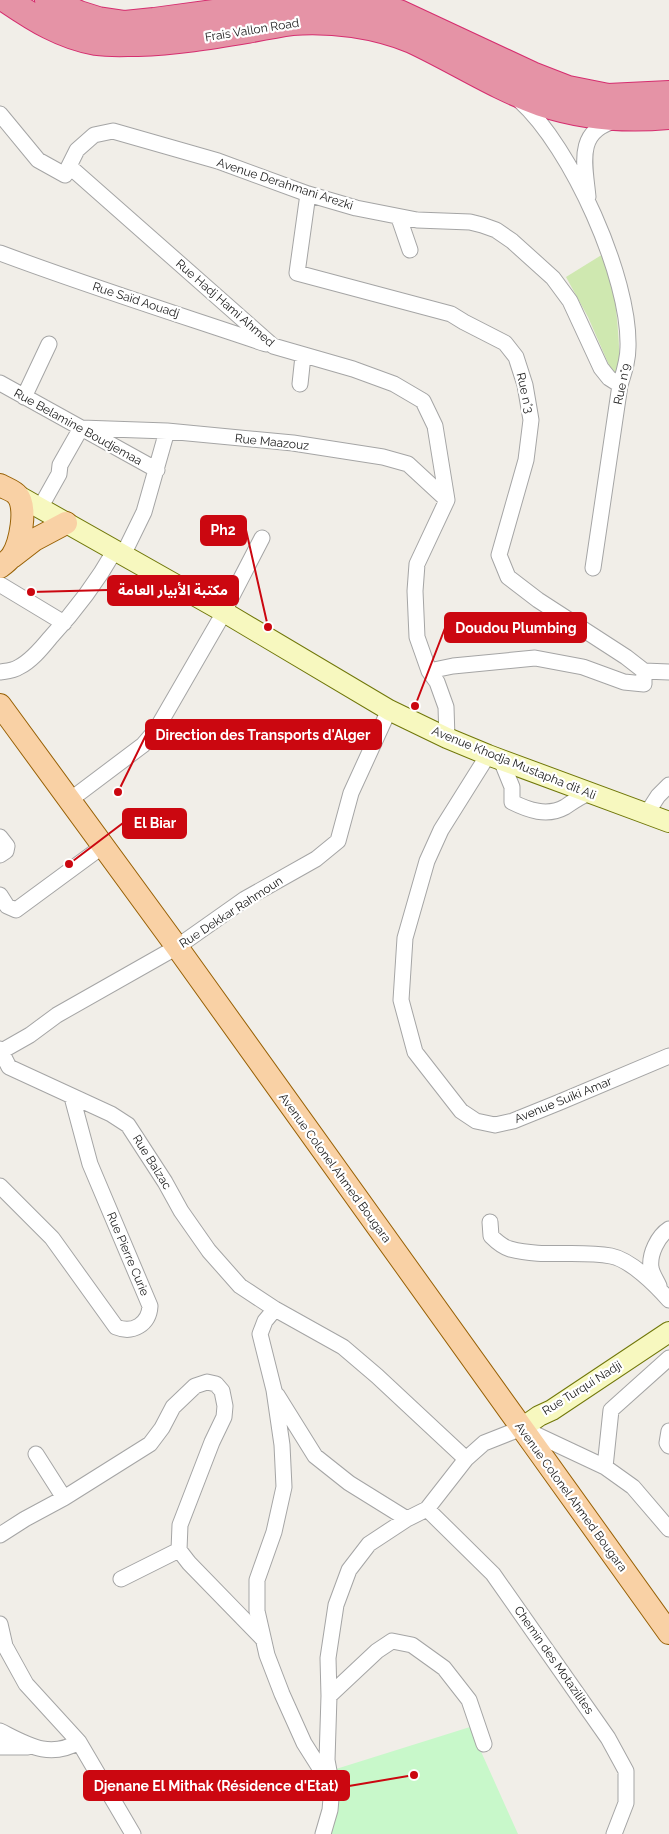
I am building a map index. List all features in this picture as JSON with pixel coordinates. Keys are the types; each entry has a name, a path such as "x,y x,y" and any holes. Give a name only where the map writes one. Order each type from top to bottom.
{"highway":[{"name":"Frais Vallon Road","path":"7,0 35,20 58,30 89,40 116,44 197,38 291,22 332,22 376,28 394,32 526,97 559,108 621,119 669,116"},
{"name":"Frais Vallon Road","path":"48,0 98,20 125,24 154,22 295,2 334,1 363,5 399,13 518,69 568,89 608,97 669,94"}],"main road":[{"name":"Avenue Khodja Mustapha dit Ali","path":"9,490 224,612 389,710 446,738 669,822"},
{"path":"4,569 20,533 23,516 22,507 9,490"},
{"path":"4,569 34,540 66,523"},
{"name":"Avenue Colonel Ahmed Bougara","path":"0,705 177,947 669,1633"},
{"name":"Rue Turqui Nadji","path":"522,1428 669,1332"}],"street":[{"name":"Rue n°9","path":"500,85 521,102 542,124 565,161 588,206 615,267 623,300 628,347 625,370 620,385 593,568"},
{"path":"0,114 38,160 65,176 69,166"},
{"path":"588,206 586,164 588,137 598,127 621,119"},
{"name":"Avenue Derahmani Arezki","path":"69,166 77,150 94,135 113,131 218,161 308,194 399,218 470,222 496,230 512,241 552,278 570,301 601,368 609,378 620,385"},
{"name":"Rue Hadj Hami Ahmed","path":"69,166 273,346 394,384 422,401 435,426 447,500"},
{"name":"Rue n°3","path":"308,194 297,273 451,314 505,343 516,357 525,385 531,420 526,460 499,555 508,577 538,600 605,643 644,671"},
{"path":"399,218 410,250"},
{"name":"Rue Saïd Aouadj","path":"3,248 75,281 273,346"},
{"path":"24,397 49,344"},
{"path":"300,384 303,356"},
{"name":"Rue Belamine Boudjemaa","path":"0,383 157,470"},
{"path":"40,508 59,474 60,465 81,428"},
{"name":"Rue Maazouz","path":"81,428 167,431 293,443 383,458 408,464 447,500"},
{"path":"0,672 13,670 21,666 36,654 64,624 119,553 144,512 167,431"},
{"path":"446,738 446,707 437,682 429,671 417,637 415,591 417,564 447,500"},
{"path":"70,800 143,745 156,730 224,612 262,538"},
{"path":"4,569 64,624"},
{"path":"429,671 453,666 535,658 583,667 624,682 644,684 644,671 669,672"},
{"name":"Rue Dekkar Rahmoun","path":"0,1050 30,1035 57,1015 177,947 245,899 316,859 334,846 338,841 351,793 389,710"},
{"path":"495,757 512,786 512,802 527,809 548,812 564,807 574,799 589,793"},
{"name":"Avenue Suiki Amar","path":"495,757 441,830 427,861 405,938 401,1000 415,1052 461,1111 476,1121 495,1125 521,1118 669,1056"},
{"path":"647,813 658,796 669,785"},
{"path":"0,837 7,846 6,851 0,855"},
{"path":"0,896 7,906 16,910 103,846"},
{"name":"Rue Balzac","path":"0,1050 10,1067 111,1114 128,1125 165,1182 181,1211 209,1251 240,1286 275,1309 343,1347 466,1459"},
{"name":"Rue Pierre Curie","path":"0,1186 52,1238 116,1327 126,1330 141,1325 148,1316 150,1306 90,1164 72,1096"},
{"path":"490,1222 491,1236 509,1248 526,1251 612,1256 626,1262 665,1295"},
{"path":"665,1295 651,1267 654,1248 664,1232 669,1229"},
{"path":"275,1309 265,1321 260,1334 274,1390 282,1445 284,1487 274,1532 257,1580 257,1611 263,1638 282,1694 304,1743 332,1787"},
{"path":"605,1467 611,1410 669,1358"},
{"path":"0,1535 64,1498 150,1444 162,1428 173,1407 195,1386 203,1382 216,1384 224,1394 224,1417 212,1442 180,1525 179,1550 189,1563 263,1638"},
{"path":"274,1390 315,1456 348,1483 407,1518"},
{"path":"522,1428 605,1467 633,1487 669,1529"},
{"name":"Rue Turqui Nadji","path":"323,1834 330,1810 332,1787 327,1760 328,1658 336,1605 349,1570 369,1544 407,1518 427,1509 466,1459 484,1443 522,1428"},
{"path":"669,1431 667,1443 669,1446"},
{"path":"36,1454 64,1498"},
{"name":"Chemin des Motazilites","path":"427,1509 493,1574 608,1738 626,1770 626,1803 614,1834"},
{"path":"121,1579 179,1550"},
{"path":"0,1624 5,1646 26,1684 79,1742 130,1833"},
{"path":"329,1696 376,1651 392,1641 412,1645 444,1668 469,1700 484,1744"},
{"path":"0,1731 32,1747"},
{"path":"0,1747 32,1747 53,1750 68,1748 79,1742"}],"green space":[{"path":"608,251 619,340 620,370 615,374 612,372 588,317 566,277"},
{"path":"470,1727 518,1834 330,1834 339,1797 336,1769"}],"place":[{"name":"مكتبة الأبيار العامة","path":"31,592"},
{"name":"Ph2","path":"268,627"},
{"name":"Doudou Plumbing","path":"415,706"},
{"name":"Direction des Transports d'Alger","path":"118,792"},
{"name":"El Biar","path":"69,864"},
{"name":"Djenane El Mithak (Résidence d'Etat)","path":"414,1775"}]}
